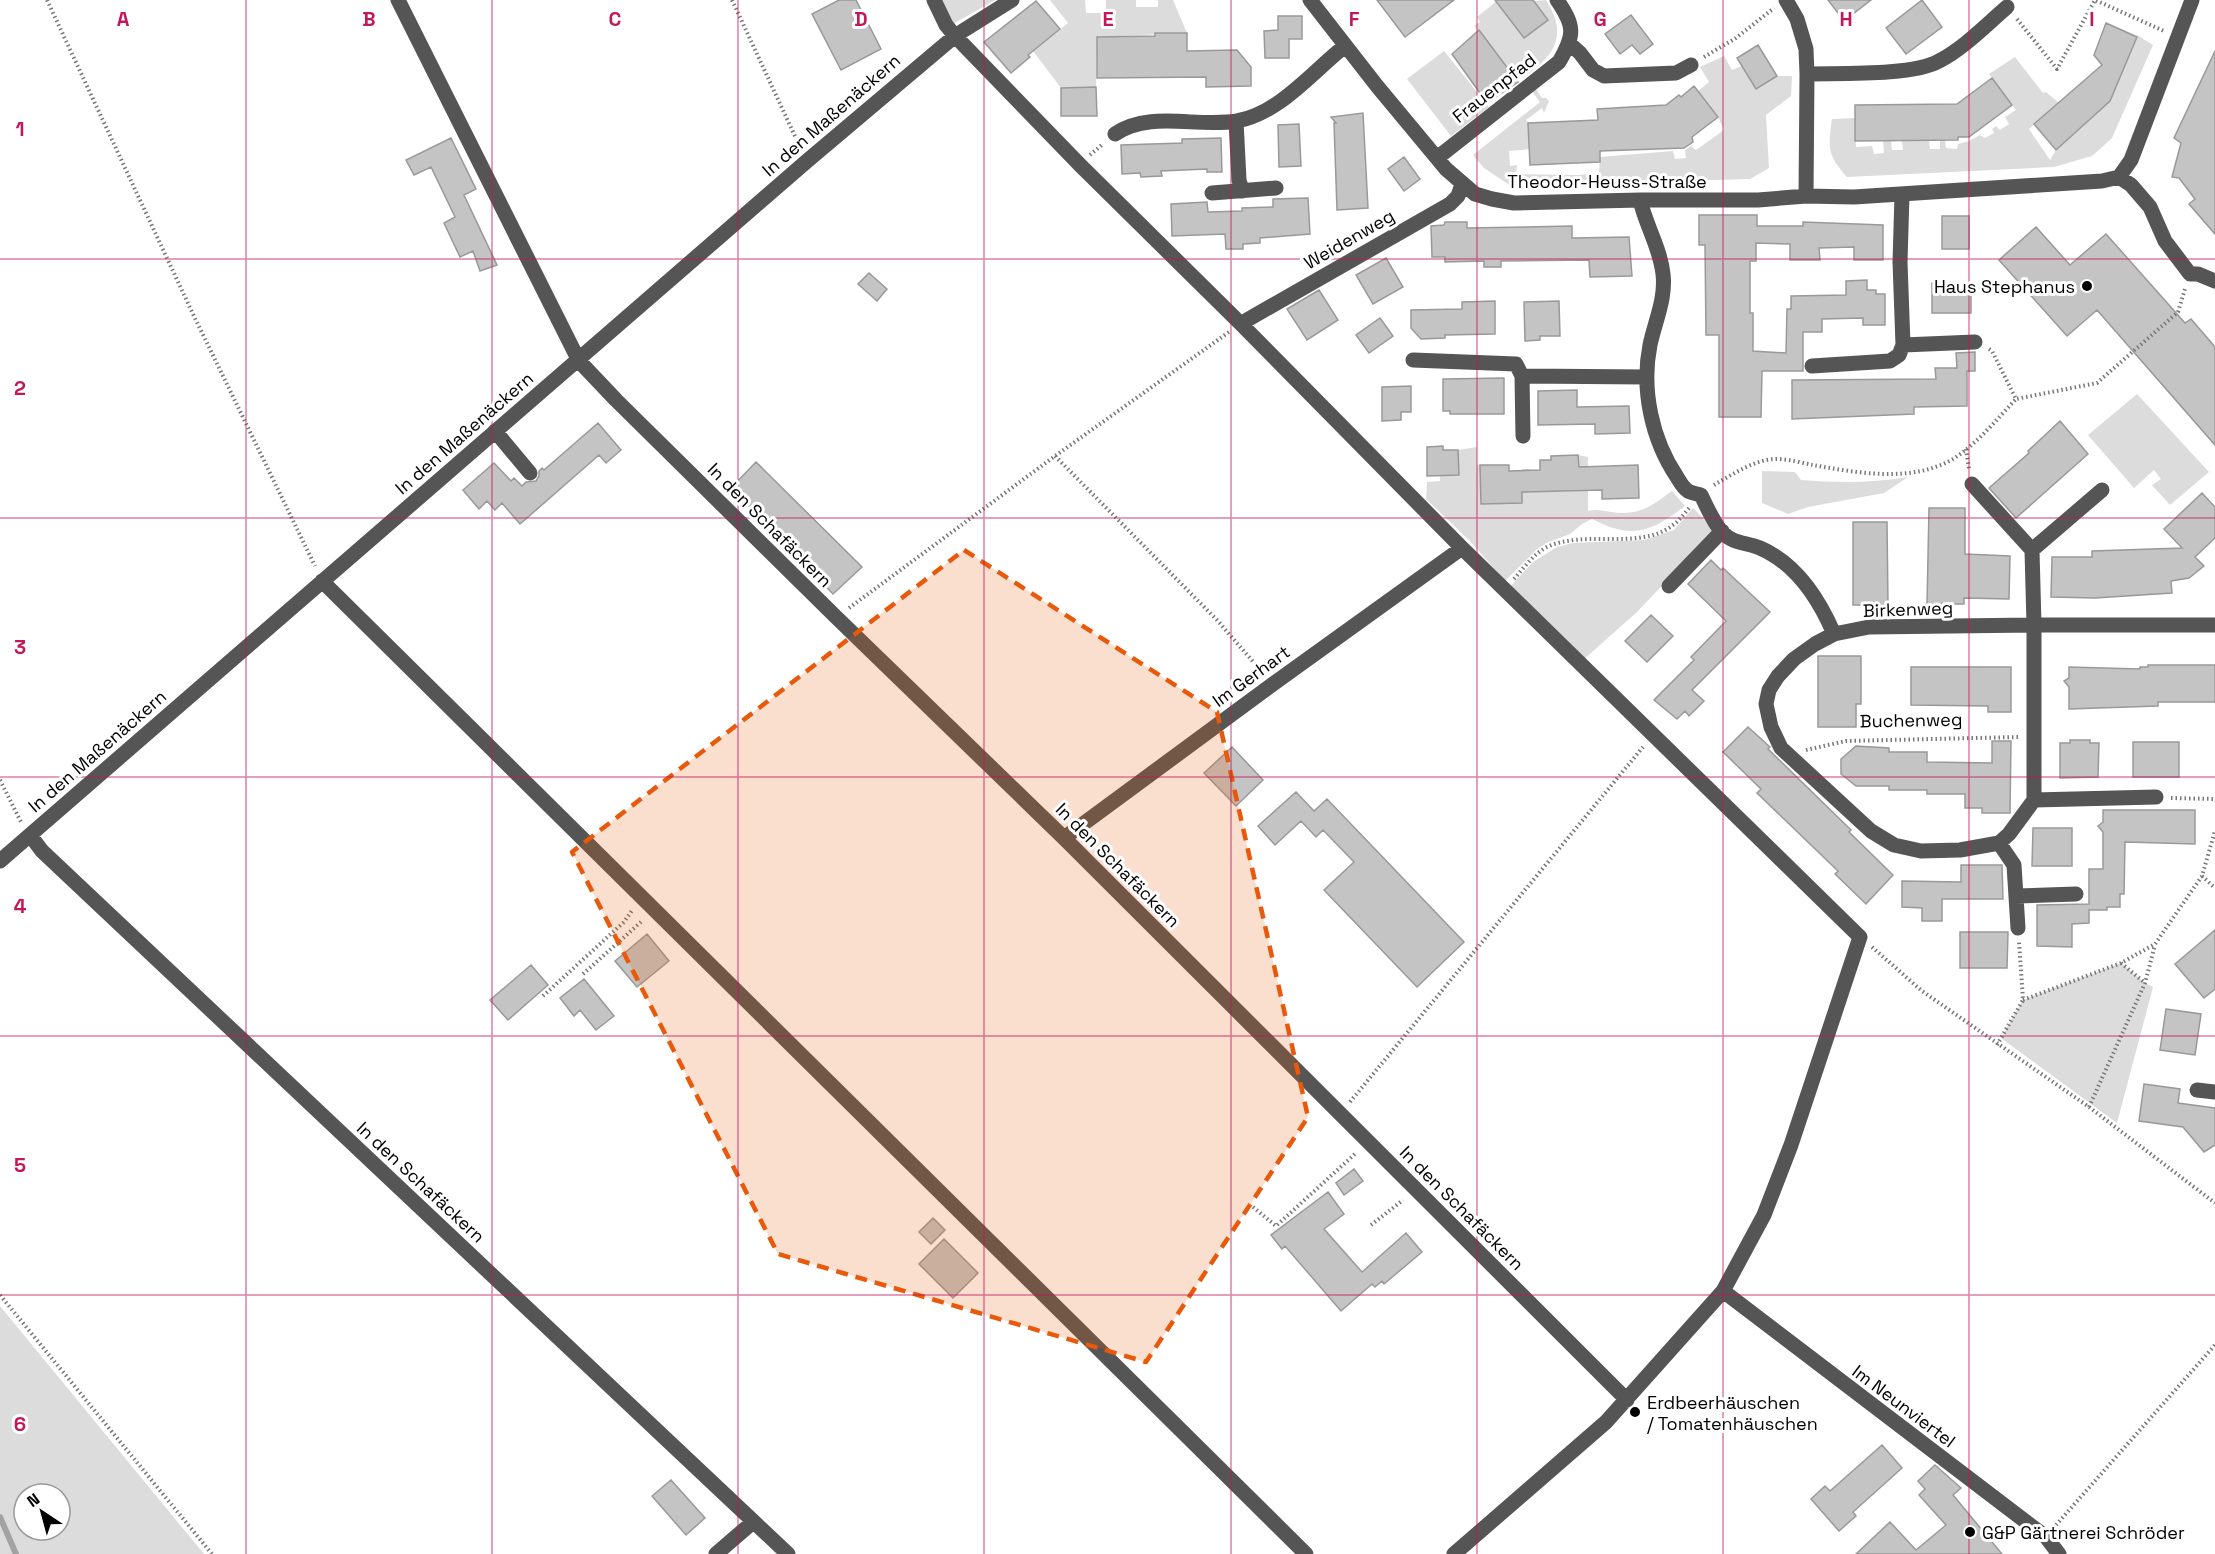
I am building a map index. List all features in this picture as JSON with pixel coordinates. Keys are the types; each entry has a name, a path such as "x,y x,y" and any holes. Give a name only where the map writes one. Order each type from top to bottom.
{"street":[{"name":"In den Schafäckern","path":"398,0 579,361 624,409 1064,838 1627,1400"},
{"path":"934,0 946,25 958,34 1081,166 1244,322 1462,548 1860,937 1791,1145 1764,1215 1723,1291 1606,1422 1454,1554"},
{"name":"In den Maßenäckern","path":"0,861 807,161 958,34 1012,0"},
{"name":"Theodor-Heuss-Straße","path":"1310,0 1437,158 1475,194 1492,200 1514,203 1758,200 1806,196 1854,197 2102,181 2119,177"},
{"path":"1557,0 1568,16 1572,32 1570,44 1593,70 1604,76 1676,73 1691,65"},
{"path":"2192,0 2131,160 2119,177 2131,185 2150,207 2164,241 2190,274 2198,274 2215,281"},
{"path":"1781,3 1797,19 1806,49 1806,196"},
{"path":"1807,74 1918,69 1939,62 2007,7"},
{"name":"Frauenpfad","path":"1437,158 1559,62 1570,44"},
{"path":"1115,134 1142,122 1236,121 1253,116 1287,96 1346,46"},
{"path":"1236,121 1239,180 1242,191"},
{"name":"Weidenweg","path":"1244,322 1450,204 1458,196 1462,184"},
{"path":"1212,193 1276,188"},
{"path":"1812,366 1890,361 1899,355 1903,345 1900,262 1902,195"},
{"path":"1640,200 1658,248 1663,276 1661,309 1650,346 1647,377 1651,414 1659,444 1686,490 1701,495 1722,531 1734,542 1768,552 1788,567 1807,586 1822,607 1834,634 1794,659 1769,690 1766,704 1771,727 1780,748 1871,831 1894,845 1921,851 1960,850 1999,843 2009,834 2034,800 2032,550 1972,484"},
{"path":"1903,345 1975,342"},
{"path":"1413,360 1516,364 1522,376 1523,436"},
{"path":"1522,376 1647,377"},
{"path":"495,431 530,473"},
{"path":"2032,550 2102,490"},
{"path":"1669,586 1722,531"},
{"name":"Im Gerhart","path":"1064,838 1462,548"},
{"path":"322,581 1306,1554"},
{"name":"Birkenweg","path":"1834,634 1869,627 2215,625"},
{"path":"2034,800 2156,797"},
{"name":"In den Schafäckern","path":"30,835 42,850 788,1554"},
{"path":"1999,843 2014,865 2018,928"},
{"path":"2016,896 2076,894"},
{"path":"2197,1090 2215,1092"},
{"name":"Im Neunviertel","path":"1723,1291 2046,1537 2060,1554"},
{"path":"716,1554 753,1522"}],"path":[{"path":"47,0 192,312 270,469 322,581"},
{"path":"732,0 807,161"},
{"path":"2007,7 2057,69 2095,0 2178,38"},
{"path":"1691,65 1736,38 1781,3"},
{"path":"1081,166 1092,153 1115,134"},
{"path":"1503,588 1537,553 1547,547 1567,540 1588,538 1631,539 1648,536 1672,526 1701,495 1756,463 1777,459 1843,470 1893,474 1926,469 1951,460 1966,449 2016,399 2097,383 2178,312 2190,274"},
{"path":"836,617 1055,456 1244,322"},
{"path":"1975,342 1992,351 2016,399"},
{"path":"1055,456 1217,620 1273,684"},
{"name":"Buchenweg","path":"1794,761 1803,750 1846,741 2021,737 2034,732"},
{"path":"1340,1115 1653,735"},
{"path":"0,780 20,822 30,835"},
{"path":"2156,797 2215,799"},
{"path":"2089,1107 2145,983 2155,944 2202,876 2215,831"},
{"path":"2202,876 2215,888"},
{"path":"543,996 624,922 639,894"},
{"path":"583,974 654,910"},
{"path":"1997,1045 2023,1000 2018,928"},
{"path":"1860,937 1922,991 2089,1107 2215,1203"},
{"path":"2023,1000 2121,963 2155,944"},
{"path":"2121,963 2145,983"},
{"path":"1253,1207 1276,1226 1368,1143"},
{"path":"1371,1225 1415,1190"},
{"path":"0,1294 212,1554"},
{"path":"2046,1537 2215,1345"}],"highlighted area":[{"path":"964,550 1217,712 1308,1117 1146,1362 778,1254 572,852"}],"shaded area":[{"path":"940,0 995,0 953,24"},
{"path":"1050,0 1085,0 1086,13 1106,13 1106,0 1136,0 1136,7 1158,7 1158,0 1173,0 1187,33 1097,37 1096,87 1061,88 1033,51 1068,23"},
{"path":"1498,0 1524,38 1548,20 1534,1 1546,0 1553,13 1557,35 1555,44 1543,62 1523,78 1515,67 1504,74 1501,60 1474,26 1480,22 1477,17"},
{"path":"2137,35 2153,45 2112,138 2092,156 2054,167 1847,177 1832,157 1830,137 1832,119 1855,118 1856,147 1872,146 1874,154 1884,153 1883,141 1891,141 1892,150 1903,150 1902,141 1929,140 1930,149 1940,149 1940,140 1945,140 1946,148 1957,149 1958,144 1980,135 1985,138 1994,133 1992,129 1996,126 2000,130 2009,124 2005,117 2016,110 1989,74 2015,57 2043,93 2046,92 2059,103 2029,129 2050,160 2056,150 2110,101"},
{"path":"1444,51 1489,107 1451,136 1407,79"},
{"path":"1724,56 1732,70 1742,66 1756,89 1777,76 1792,76 1791,96 1766,115 1769,168 1750,179 1511,186 1484,168 1473,155 1540,102 1531,90 1536,89 1542,98 1549,101 1544,113 1542,108 1526,120 1530,149 1509,151 1510,166 1517,165 1516,174 1599,173 1600,157 1673,151 1675,159 1686,158 1685,150 1691,146 1696,150 1724,130 1718,117 1698,91 1709,82 1700,67"},
{"path":"2137,394 2209,472 2170,505 2152,485 2161,479 2154,470 2134,488 2088,435"},
{"path":"1477,447 1481,504 1522,503 1522,469 1530,469 1530,478 1540,477 1540,492 1579,491 1578,455 1588,457 1588,511 1621,513 1636,511 1654,504 1672,491 1685,506 1662,522 1641,530 1619,529 1592,519 1570,534 1546,543 1536,550 1505,581 1471,542 1426,499 1427,482 1440,481 1440,475 1459,475 1458,450"},
{"path":"1762,471 1795,472 1801,480 1828,482 1908,477 1884,493 1808,507 1788,514 1762,503"},
{"path":"1693,508 1715,530 1637,612 1582,661 1510,587 1533,562 1557,547 1573,543 1644,540 1674,530"},
{"path":"2121,963 2153,987 2117,1123 2001,1038 2023,1000"},
{"path":"0,1306 204,1554 0,1554"}],"building":[{"path":"839,0 856,0 881,49 841,70 812,14"},
{"path":"1377,0 1454,0 1405,37"},
{"path":"1495,0 1533,0 1548,20 1524,38"},
{"path":"1828,0 1871,0 1844,21"},
{"path":"1922,0 1942,27 1906,54 1886,28"},
{"path":"1036,1 1060,29 1028,55 1030,57 1011,73 984,42"},
{"path":"1631,15 1653,44 1640,54 1632,45 1620,54 1605,34"},
{"path":"1278,16 1302,16 1302,39 1289,39 1289,58 1265,58 1264,31 1278,30"},
{"path":"2106,23 2137,37 2110,101 2056,150 2034,124 2102,65 2094,55"},
{"path":"1479,30 1518,82 1487,103 1452,54"},
{"path":"1155,33 1187,33 1187,51 1237,50 1251,67 1251,86 1206,87 1206,77 1097,78 1097,37 1155,36"},
{"path":"1758,45 1777,76 1756,89 1737,58"},
{"path":"2215,51 2215,234 2189,204 2195,199 2179,178 2172,177 2181,143 2174,138"},
{"path":"1992,78 2012,105 1969,137 1958,137 1958,140 1855,141 1855,105 1957,104"},
{"path":"1694,86 1718,117 1692,137 1693,142 1684,148 1600,151 1600,162 1530,165 1528,123 1598,120 1597,109 1666,105 1679,95 1681,97"},
{"path":"1096,87 1097,116 1061,116 1061,88"},
{"path":"1363,113 1368,208 1337,210 1334,123 1336,123 1331,117"},
{"path":"1299,124 1301,166 1279,167 1278,125"},
{"path":"451,138 476,189 464,195 497,265 480,271 473,251 460,257 444,223 455,217 431,167 414,175 406,160"},
{"path":"1221,138 1222,172 1207,172 1207,169 1161,171 1162,176 1141,177 1140,173 1122,174 1121,145 1182,143 1182,139"},
{"path":"1404,157 1420,179 1404,191 1388,169"},
{"path":"1308,198 1310,234 1260,238 1260,243 1243,244 1243,249 1226,249 1225,234 1172,236 1171,204 1207,202 1208,212 1242,211 1242,208 1273,207 1273,199"},
{"path":"1699,215 1757,215 1757,226 1803,226 1803,222 1883,225 1883,260 1854,260 1854,247 1819,248 1820,260 1790,260 1790,244 1756,243 1756,261 1750,261 1753,351 1786,353 1787,309 1791,309 1791,296 1846,295 1846,281 1867,280 1867,290 1876,290 1876,294 1885,294 1885,325 1863,325 1863,318 1822,319 1822,332 1803,332 1803,371 1762,371 1761,417 1719,417 1719,335 1706,335 1705,245 1699,245"},
{"path":"1942,216 1969,216 1969,249 1942,249"},
{"path":"1445,222 1467,222 1467,228 1572,226 1572,238 1629,237 1632,276 1590,277 1589,260 1501,261 1501,267 1484,267 1484,261 1445,262 1445,257 1432,257 1431,226 1444,225"},
{"name":"Haus Stephanus","path":"2036,227 2070,265 2106,234 2185,323 2191,319 2215,347 2215,445 2097,310 2067,336 1999,260"},
{"path":"1386,258 1403,287 1373,304 1356,275"},
{"path":"869,273 887,289 877,301 858,284"},
{"path":"1932,283 1968,283 1968,287 1971,285 1971,313 1932,313"},
{"path":"1319,290 1338,320 1307,340 1287,309"},
{"path":"1495,301 1495,334 1445,335 1445,338 1421,339 1411,328 1411,310 1462,309 1462,302"},
{"path":"1559,301 1560,336 1540,336 1540,340 1525,341 1524,302"},
{"path":"1380,318 1393,336 1369,353 1356,335"},
{"path":"1975,352 1975,371 1967,371 1967,406 1914,407 1914,414 1792,419 1792,380 1936,379 1935,368 1957,368 1956,353"},
{"path":"1504,378 1504,414 1450,414 1450,411 1443,411 1443,379"},
{"path":"1411,386 1411,412 1401,412 1401,420 1382,421 1382,387"},
{"path":"1577,390 1577,407 1629,406 1630,433 1595,434 1595,424 1538,425 1538,391"},
{"path":"2060,421 2088,454 2016,518 1989,488 2029,453 2028,451"},
{"path":"598,423 621,450 606,463 599,455 520,524 502,503 495,510 487,501 479,509 463,490 494,463 511,481 514,478 522,486 526,482 536,481 542,468 544,470"},
{"path":"1443,446 1443,450 1458,450 1459,475 1427,476 1427,447"},
{"path":"1578,455 1579,467 1638,465 1639,498 1602,499 1602,490 1522,492 1522,503 1481,504 1480,465 1509,465 1509,471 1540,470 1540,460 1551,460 1551,456"},
{"path":"756,462 862,567 833,594 731,488"},
{"path":"2202,493 2215,507 2215,538 2195,557 2204,566 2189,578 2171,581 2172,593 2095,598 2051,597 2052,557 2092,557 2092,551 2182,548 2164,529"},
{"path":"1929,508 1965,508 1965,554 2010,556 2009,599 1964,598 1964,604 1927,604"},
{"path":"1853,522 1887,522 1888,605 1853,605"},
{"path":"1711,560 1721,570 1723,568 1770,612 1692,690 1704,701 1689,716 1685,711 1677,719 1654,700 1694,660 1691,657 1726,621 1688,584"},
{"path":"1651,615 1673,636 1647,662 1625,641"},
{"path":"1818,656 1861,656 1861,704 1856,704 1856,727 1818,727"},
{"path":"2148,665 2215,665 2215,702 2158,702 2158,706 2069,709 2069,687 2064,681 2069,678 2069,667 2140,669"},
{"path":"1911,667 2011,667 2011,712 1988,712 1988,706 1911,705"},
{"path":"1748,727 1893,875 1866,904 1835,874 1838,871 1757,793 1761,789 1723,752"},
{"path":"2070,740 2090,740 2090,743 2099,743 2098,777 2060,778 2060,743 2070,743"},
{"path":"1992,741 2011,741 2010,813 1982,813 1982,808 1965,808 1965,794 1927,794 1927,790 1889,790 1889,786 1856,786 1841,774 1841,759 1856,746 1889,748 1889,752 1927,752 1927,762 1992,763"},
{"path":"2133,742 2179,742 2179,777 2133,777"},
{"path":"1232,747 1263,780 1236,806 1204,773"},
{"path":"1296,792 1314,811 1327,799 1464,942 1417,987 1324,890 1354,862 1323,830 1316,837 1301,821 1275,845 1258,826"},
{"path":"2103,810 2195,810 2195,844 2125,842 2124,894 2120,894 2120,907 2089,910 2089,923 2072,924 2072,947 2037,946 2037,905 2089,904 2089,869 2103,869 2103,832 2098,826 2103,822"},
{"path":"2033,828 2072,828 2072,866 2032,866"},
{"path":"1961,865 2002,865 2003,899 1942,899 1942,921 1922,921 1922,908 1902,907 1902,881 1961,882"},
{"path":"2215,930 2215,989 2204,998 2175,964"},
{"path":"1960,932 2008,932 2007,968 1960,968"},
{"path":"647,934 669,961 637,987 615,961"},
{"path":"531,965 548,985 508,1020 490,1000"},
{"path":"584,979 614,1016 596,1030 580,1010 574,1016 560,998"},
{"path":"2166,1009 2201,1014 2195,1055 2160,1050"},
{"path":"2144,1084 2180,1089 2178,1103 2215,1108 2215,1145 2204,1152 2183,1127 2139,1121"},
{"path":"1354,1169 1363,1181 1344,1195 1336,1183"},
{"path":"1328,1192 1344,1214 1324,1229 1362,1272 1406,1233 1422,1252 1384,1284 1382,1281 1375,1287 1372,1284 1341,1311 1285,1246 1282,1249 1271,1235"},
{"path":"933,1218 945,1230 931,1244 919,1232"},
{"path":"944,1239 978,1273 953,1298 919,1264"},
{"path":"1882,1445 1902,1468 1853,1512 1856,1516 1839,1531 1811,1499 1825,1486 1830,1491"},
{"path":"1935,1465 1961,1488 1953,1495 2002,1554 1856,1554 1890,1522 1916,1550 1946,1525 1919,1495 1925,1489 1918,1481"},
{"path":"671,1480 705,1518 686,1535 652,1496"}],"waterway":[{"path":"0,1517 16,1554"}],"place":[{"name":"Haus Stephanus","path":"2087,286"},
{"name":"Erdbeerhäuschen / Tomatenhäuschen","path":"1635,1412"},
{"name":"G&P Gärtnerei Schröder","path":"1970,1532"}]}
